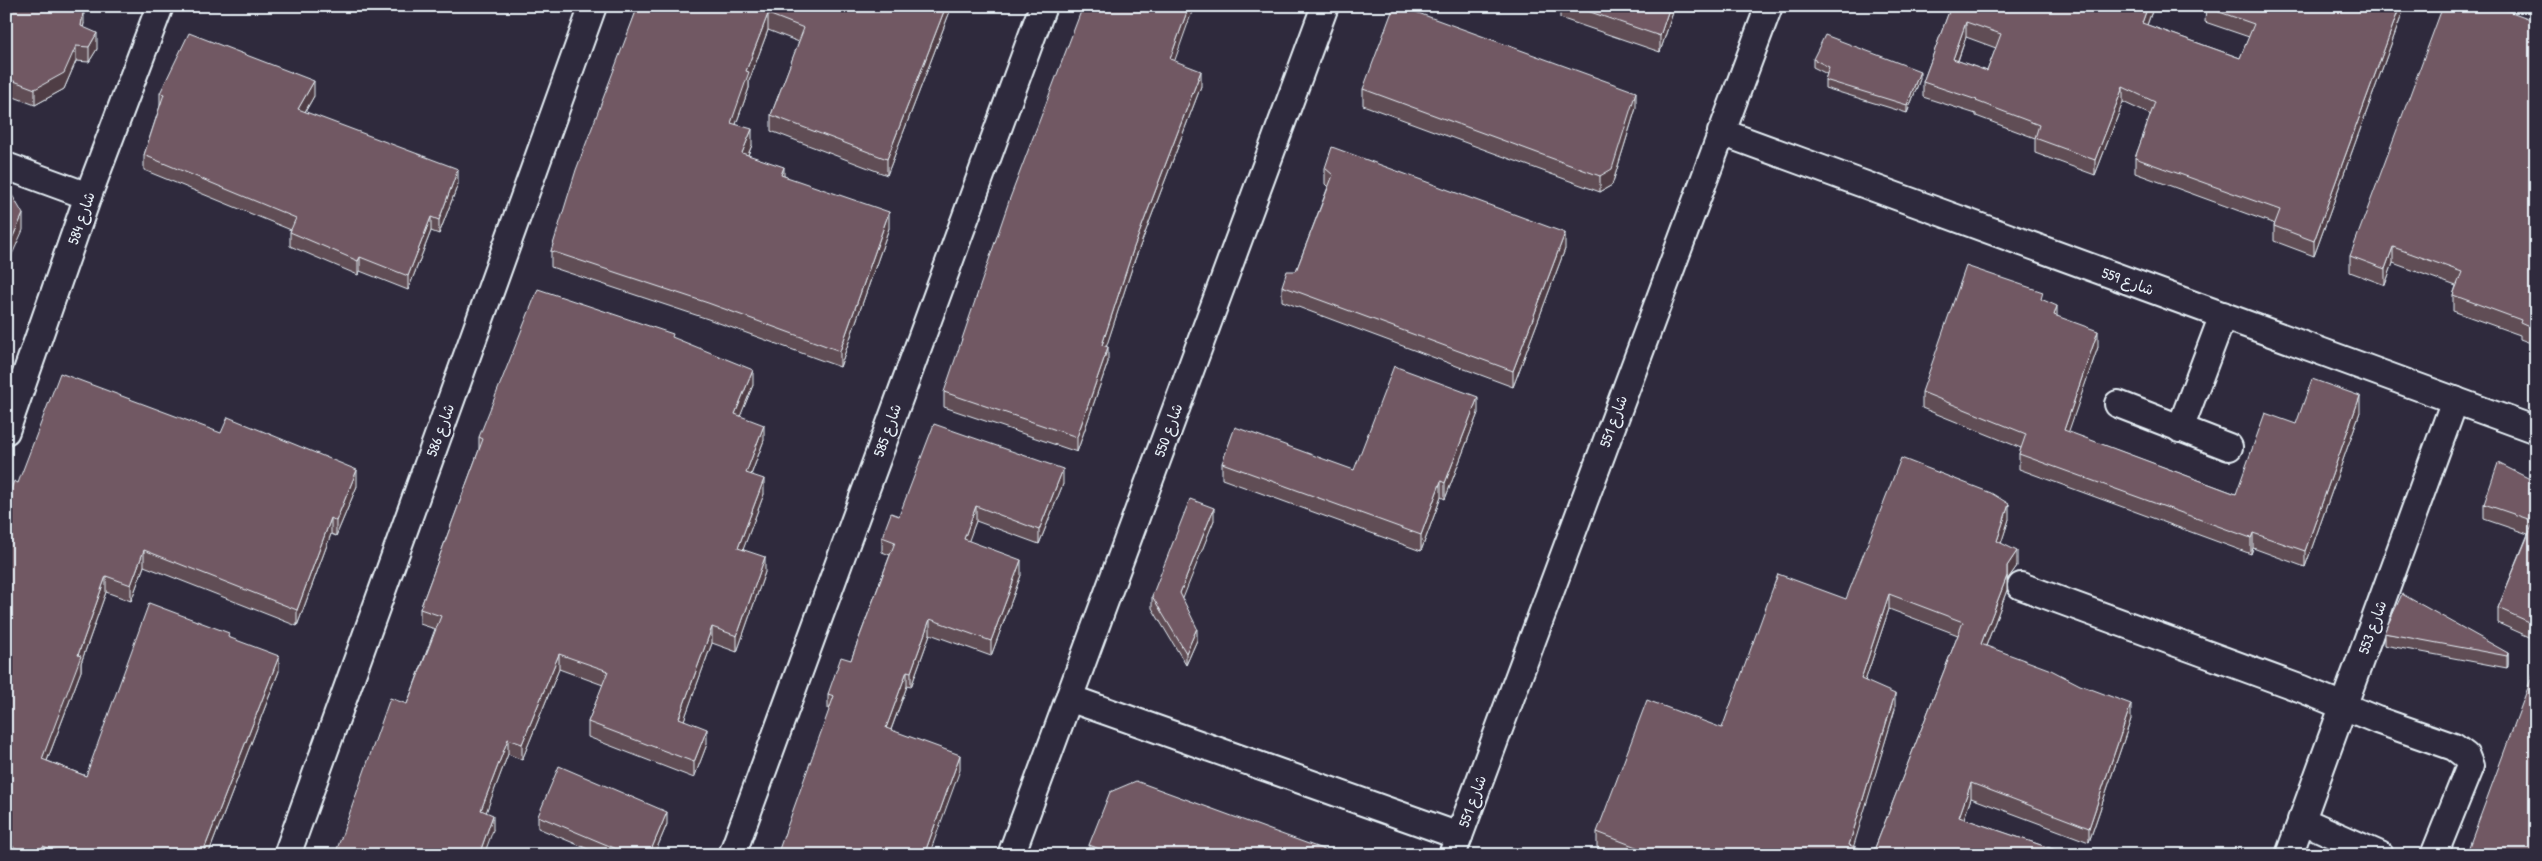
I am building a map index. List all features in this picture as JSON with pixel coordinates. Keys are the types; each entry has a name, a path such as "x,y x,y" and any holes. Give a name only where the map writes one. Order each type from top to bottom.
{"street":[{"name":"شارع 584","path":"8,423 88,196 160,6"},
{"name":"شارع 586","path":"287,855 593,6"},
{"name":"شارع 585","path":"732,855 1043,6"},
{"name":"شارع 550","path":"1011,855 1325,6"},
{"name":"شارع 551","path":"1069,698 1456,846 1769,6"},
{"name":"شارع 559","path":"1721,132 2536,430"},
{"path":"6,166 88,196"},
{"path":"2180,429 2223,315"},
{"name":"شارع 553","path":"2289,855 2455,400"},
{"path":"2118,404 2229,447"},
{"path":"2021,586 2292,685 2343,707 2454,747 2466,756 2470,766 2434,855"},
{"path":"2301,820 2380,855"}],"building":[{"path":"6,6 84,6 81,26 97,33 89,47 76,46 64,73 35,89 6,78"},
{"path":"638,6 946,6 887,159 771,115 804,28 768,14 746,71 749,72 731,123 752,129 742,153 784,167 781,175 889,212 840,351 708,303 551,251 576,170"},
{"path":"1083,6 1189,6 1170,59 1201,71 1134,247 1102,345 1108,347 1077,437 944,392 1010,198"},
{"path":"1394,6 1399,6 1636,92 1612,169 1600,176 1363,89"},
{"path":"1573,6 1670,6 1660,36"},
{"path":"1951,6 2148,6 2142,23 2240,58 2254,24 2206,6 2400,6 2314,241 2274,226 2280,210 2135,158 2155,102 2123,87 2095,160 2035,138 2039,125 1977,100 1923,82","holes":["1966,22 2001,34 1987,71 1953,59"]},
{"path":"2443,6 2495,6 2536,21 2536,330 2520,323 2521,320 2453,295 2462,272 2393,247 2385,269 2350,256"},
{"path":"189,33 314,81 298,109 458,169 439,220 431,217 408,276 360,257 358,261 290,232 296,218 144,155 164,94 160,93"},
{"path":"1825,35 1920,71 1907,105 1825,80 1829,67 1813,59"},
{"path":"1332,147 1565,233 1513,371 1282,286 1287,271 1296,271 1333,175 1325,168"},
{"path":"6,187 23,214 6,252"},
{"path":"1966,266 2043,292 2041,299 2057,306 2054,315 2098,331 2064,430 2236,494 2265,413 2296,424 2312,379 2360,396 2305,551 2253,533 2251,538 2019,454 2026,434 1922,392"},
{"path":"538,289 673,334 672,337 753,370 735,414 764,425 746,473 764,479 738,548 765,557 737,636 712,627 679,718 707,729 694,762 588,722 608,671 559,654 522,744 508,739 481,810 493,815 479,855 335,855 390,698 407,704 441,616 420,609 483,439 479,437"},
{"path":"1394,366 1478,397 1445,483 1441,481 1421,535 1222,463 1235,427 1354,470"},
{"path":"60,373 221,433 228,417 357,470 336,521 331,518 297,610 144,550 131,585 106,576 78,655 81,656 42,759 86,776 149,603 229,633 228,637 279,656 202,855 67,855 43,846 39,855 34,855 6,844 6,502 14,481 18,483"},
{"path":"934,424 1063,469 1039,530 976,506 964,539 1021,560 991,641 930,619 911,672 907,671 886,728 960,755 924,855 777,855 834,696 828,694 841,657 851,660 895,542 882,537 891,513 899,516"},
{"path":"1901,458 1991,493 2009,504 1997,541 2017,551 2007,566 2007,576 1981,644 2051,670 2080,685 2131,704 2089,828 1971,783 1959,817 2070,855 1657,855 1597,832 1647,700 1722,728 1778,574 1846,599","holes":["1889,594 1963,622 1873,853 1849,845 1895,694 1861,679"]},
{"path":"2498,463 2536,482 2536,625 2498,608 2534,521 2484,504"},
{"path":"1190,499 1214,508 1180,593 1197,628 1186,653 1152,596"},
{"path":"2402,594 2508,653 2507,656 2384,633"},
{"path":"2536,666 2536,855 2466,855"},
{"path":"559,766 667,812 649,855 631,855 538,816"},
{"path":"1136,781 1336,855 1115,855 1089,845 1110,792"}]}
